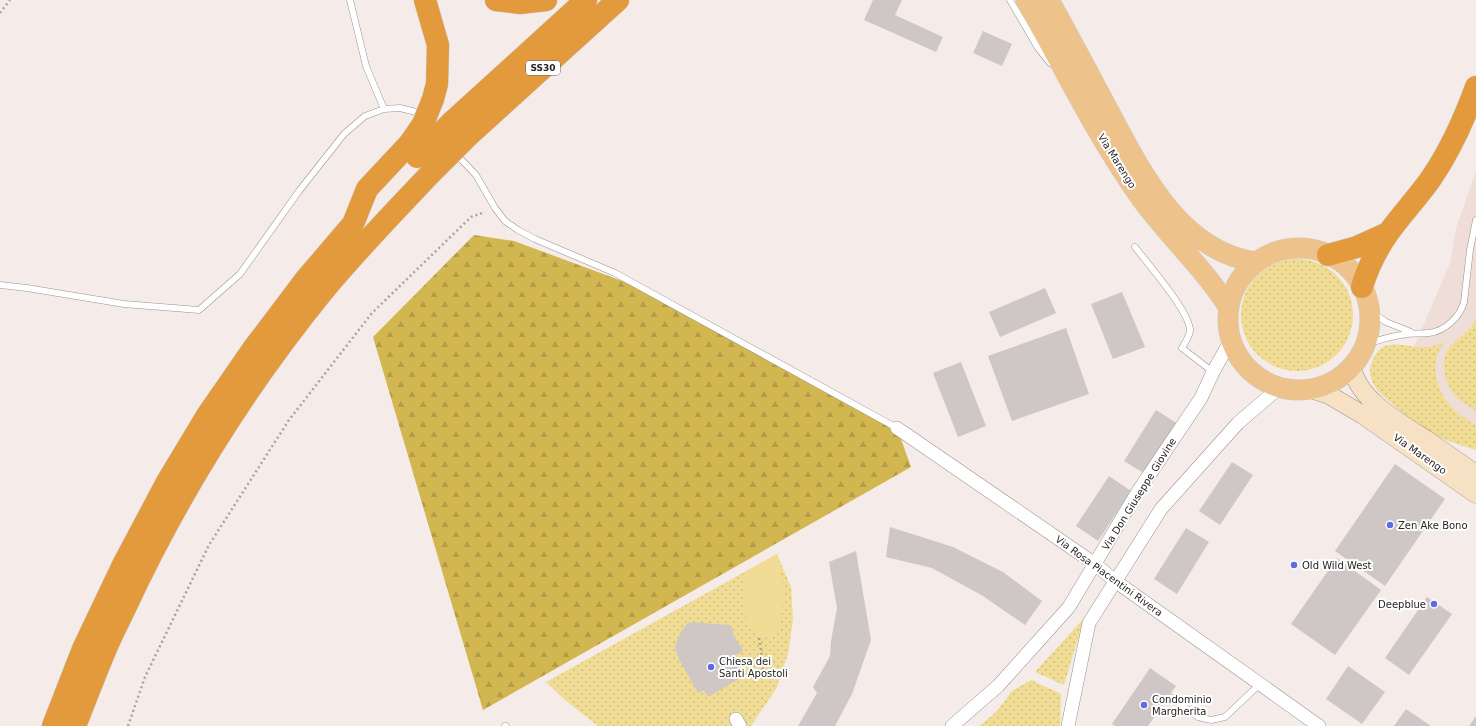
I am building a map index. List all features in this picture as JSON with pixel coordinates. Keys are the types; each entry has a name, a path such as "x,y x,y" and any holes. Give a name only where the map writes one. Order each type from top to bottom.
{"highway":[{"path":"413,150 433,99 437,84 438,46 425,0"},
{"path":"496,0 520,3 546,0"},
{"name":"SS30","path":"53,726 83,649 123,565 166,482 208,414 253,349 306,279 413,150 442,131 586,0"},
{"name":"SS30","path":"75,726 102,657 141,573 186,491 227,424 271,360 324,290 432,172 468,136 618,0"},
{"path":"1362,287 1367,272 1388,233 1432,178 1449,149 1464,119 1476,87"},
{"path":"1328,255 1357,247 1388,233"}],"main road":[{"name":"Via Marengo","path":"1026,0 1111,152 1162,227 1212,284 1229,308"},
{"name":"Via Marengo","path":"1049,0 1121,134 1147,178 1169,208 1189,230 1213,248 1236,257 1257,262"},
{"path":"1293,248 1311,249 1328,255 1337,259 1350,270 1362,287 1367,299 1369,310 1369,329 1365,345 1358,359 1352,366 1334,380 1324,385 1311,389 1292,390 1267,382 1253,373 1241,360 1231,340 1228,323 1229,308 1232,296 1246,272 1257,262 1270,254 1293,248"},
{"path":"1352,366 1357,381 1372,400 1386,412 1427,440 1471,466"},
{"name":"Via Marengo","path":"1311,389 1329,395 1363,415 1476,494"}],"street":[{"name":"Via Don Giuseppe Giovine","path":"952,726 998,686 1069,607 1137,493 1201,398 1213,372 1231,340"},
{"path":"1068,726 1089,623 1115,581 1161,509 1238,423 1280,387"},
{"name":"Via Rosa Piacentini Rivera","path":"897,428 1094,564 1115,581 1319,726"}],"lane":[{"path":"350,0 366,66 384,109"},
{"path":"1010,0 1038,48 1088,112"},
{"path":"0,285 124,304 199,310 240,274 299,191 344,134 365,116 384,109 400,108 416,112 427,124"},
{"path":"449,147 476,176 495,208 505,221 518,230 534,239 615,273 897,428"},
{"path":"1365,345 1383,339 1414,333 1428,333 1439,330 1454,320 1463,307 1470,250 1476,220"},
{"path":"1135,247 1186,316 1190,330 1182,348 1213,372"},
{"path":"1369,310 1393,326 1414,333"},
{"path":"1172,698 1198,717 1211,720 1225,717 1260,684"}],"path":[{"path":"0,13 10,0"},
{"path":"128,726 145,677 209,545 289,420 372,313 471,217 495,208"},
{"path":"759,638 763,663 762,679"}],"shaded area":[{"path":"1476,171 1476,450 1391,401 1450,263 1456,228"},
{"path":"1297,259 1319,263 1337,275 1349,293 1353,315 1349,337 1337,355 1319,367 1297,371 1275,367 1257,355 1245,337 1241,315 1245,293 1257,275 1275,263"},
{"path":"1476,319 1476,411 1454,394 1445,377 1444,364 1450,347 1468,330"},
{"path":"1446,341 1437,356 1437,382 1444,397 1452,407 1476,426 1476,450 1441,438 1415,422 1379,391 1374,385 1371,377 1370,370 1374,357 1383,347 1387,345 1428,347"},
{"path":"777,554 791,587 793,619 788,654 776,689 751,726 598,726 565,700 546,682"},
{"path":"777,554 784,591 780,628 776,637 759,638 746,621 745,572"},
{"path":"1084,618 1064,685 1035,672"},
{"path":"1031,680 1061,694 1060,726 980,726 997,711 1012,691"}],"green space":[{"path":"474,235 514,241 641,288 897,428 911,467 483,710 373,337"}],"building":[{"path":"873,0 902,0 895,15 943,37 936,52 864,20"},
{"path":"983,31 1012,44 1002,66 973,53"},
{"path":"1045,288 1056,313 1000,337 989,312"},
{"path":"1122,292 1145,347 1113,359 1091,304"},
{"path":"1066,328 1089,394 1012,421 988,356"},
{"path":"961,362 986,426 958,437 933,373"},
{"path":"1156,410 1178,424 1147,475 1124,461"},
{"path":"1232,462 1253,475 1220,525 1199,511"},
{"name":"Zen Ake Bono","path":"1395,464 1445,499 1385,586 1335,551"},
{"path":"1109,476 1131,491 1098,541 1076,526"},
{"path":"890,527 953,547 1003,572 1042,601 1025,625 983,596 932,568 886,557"},
{"path":"1186,528 1209,542 1177,594 1154,579"},
{"path":"856,551 871,640 852,694 835,726 798,726 817,693 813,687 830,656 837,608 829,562"},
{"path":"1337,558 1381,590 1335,655 1291,624"},
{"path":"1427,597 1452,614 1409,675 1385,658"},
{"name":"Chiesa dei Santi Apostoli","path":"689,622 730,625 733,629 733,634 743,651 733,657 744,676 708,697 704,690 698,693 678,657 675,647 680,633"},
{"path":"1348,666 1385,692 1362,724 1326,699"},
{"name":"Condominio Margherita","path":"1150,668 1176,686 1148,726 1115,726 1112,724"},
{"path":"1406,709 1431,726 1394,726"},
{"path":"1476,716 1476,726 1469,726"}],"place":[{"name":"Zen Ake Bono","path":"1390,525"},
{"name":"Old Wild West","path":"1294,565"},
{"name":"Deepblue","path":"1434,604"},
{"name":"Chiesa dei Santi Apostoli","path":"711,667"},
{"name":"Condominio Margherita","path":"1144,705"}]}
